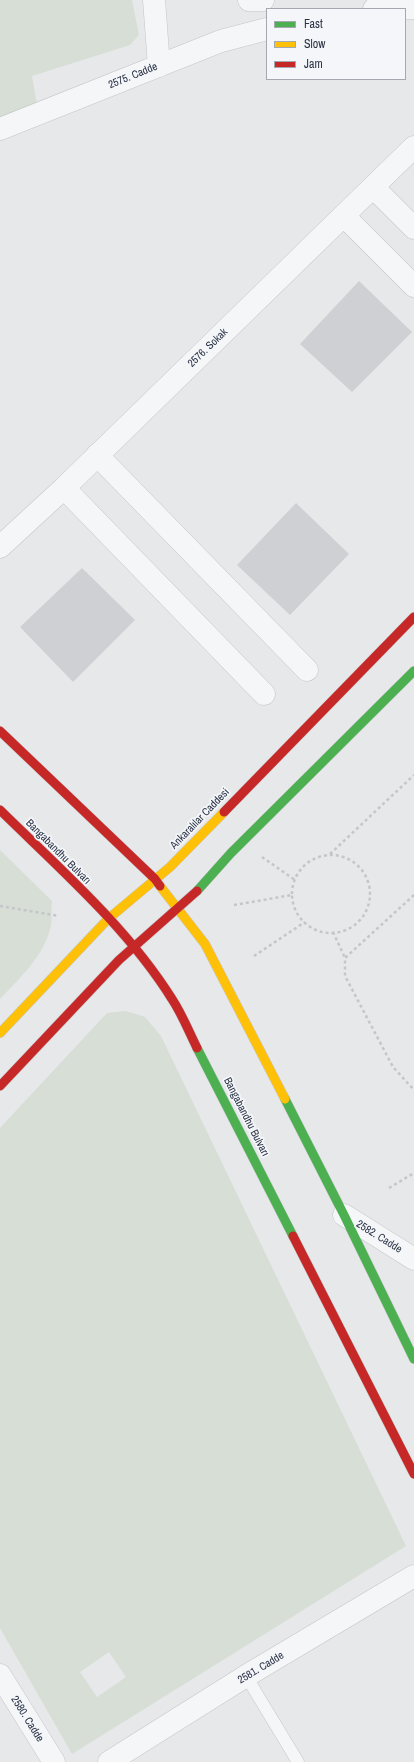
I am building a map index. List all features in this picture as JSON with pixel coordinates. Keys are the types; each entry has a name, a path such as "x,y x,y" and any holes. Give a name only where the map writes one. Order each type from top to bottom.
{"main road":[{"name":"Ankaralılar Caddesi","path":"0,1033 108,919 188,849 414,617"},
{"path":"0,1086 133,947 179,909 206,882 231,853 414,671"},
{"path":"0,731 155,879 205,944 344,1215 414,1359"},
{"name":"Bangabandhu Bulvarı","path":"0,810 108,919 156,974 178,1009 414,1474"}],"street":[{"path":"154,0 159,66"},
{"path":"159,66 164,0"},
{"path":"249,0 263,0"},
{"name":"2575. Cadde","path":"0,129 221,41 266,29"},
{"name":"2576. Sokak","path":"0,546 64,488 414,147"},
{"path":"373,187 414,228"},
{"path":"344,216 414,286"},
{"path":"97,455 307,670"},
{"path":"64,488 264,694"},
{"name":"2582. Cadde","path":"344,1215 414,1259"},
{"name":"2581. Cadde","path":"109,1762 246,1676 414,1576"},
{"name":"2580. Cadde","path":"0,1675 54,1762"}],"lane":[{"path":"246,1676 298,1762"}],"path":[{"path":"330,854 414,775"},
{"path":"330,854 342,856 358,866 368,880 371,892 369,904 360,920 345,930 333,932 318,930 305,922 294,905 292,895 295,880 300,870 308,862 330,854"},
{"path":"260,856 295,880"},
{"path":"234,905 292,895"},
{"path":"346,958 414,895"},
{"path":"0,906 59,916"},
{"path":"254,956 305,922"},
{"path":"333,932 346,958 345,976 393,1067 414,1090"},
{"path":"389,1188 414,1173"}],"shaded area":[{"path":"0,0 132,0 139,35 130,45 32,76 37,105 0,117"},
{"path":"0,850 52,901 51,926 43,947 30,966 0,999"},
{"path":"126,1011 145,1017 161,1036 406,1546 72,1754 0,1628 0,1128 107,1013","holes":["109,1652 126,1677 97,1697 80,1672"]}],"building":[{"path":"359,281 412,332 352,392 300,344"},
{"path":"296,503 349,554 290,615 237,565"},
{"path":"82,568 135,620 73,682 20,627"}],"traffic: fast":[{"path":"197,891 231,853 414,671"},
{"path":"197,1048 293,1236"},
{"path":"285,1099 344,1215 414,1359"}],"traffic: slow":[{"path":"0,1033 108,919 170,867 224,812"},
{"path":"160,886 205,944 285,1099"}],"traffic: jam":[{"path":"224,812 414,617"},
{"path":"0,731 155,879 160,886"},
{"path":"0,810 92,900 135,947 176,1005 197,1048"},
{"path":"0,1086 119,960 197,891"},
{"path":"293,1236 414,1474"}]}
